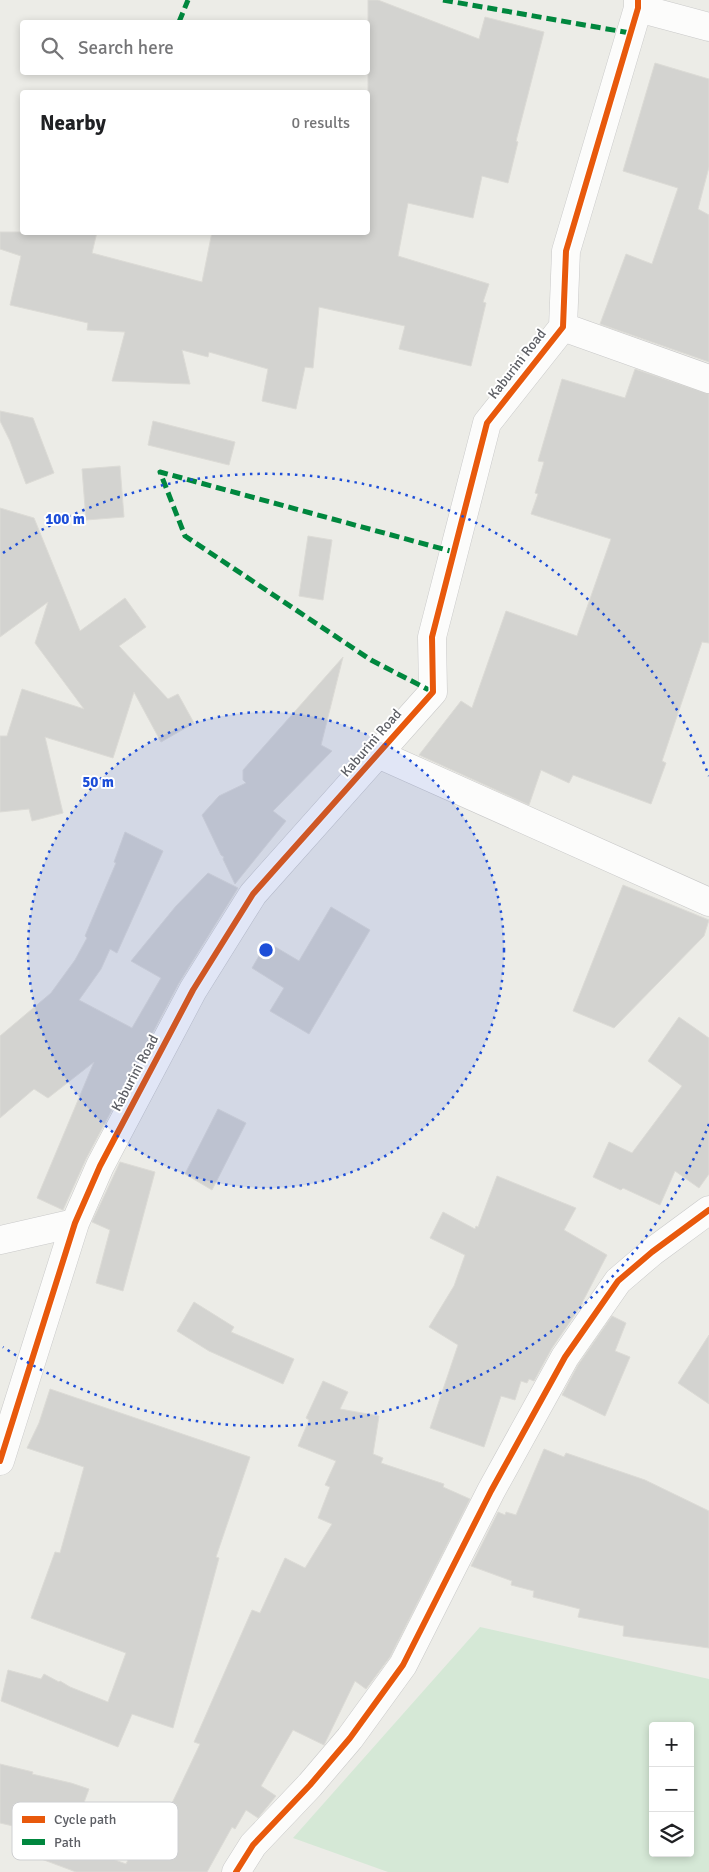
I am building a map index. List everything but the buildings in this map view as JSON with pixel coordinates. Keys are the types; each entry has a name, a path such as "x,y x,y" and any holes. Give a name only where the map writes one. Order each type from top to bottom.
{"street":[{"path":"638,4 709,27"},
{"name":"Kaburini Road","path":"0,1460 75,1223 100,1166 193,990 253,894 433,692 432,637 487,424 563,326 566,251 638,4"},
{"path":"563,326 709,378"},
{"path":"378,754 709,902"},
{"path":"236,1872 253,1845 310,1785 350,1738 403,1665 491,1491 565,1357 618,1281 652,1252 709,1210"},
{"path":"0,1240 75,1223"}],"green space":[{"path":"480,1627 709,1679 709,1872 388,1872 293,1838"}],"marked path":[{"path":"180,20 188,0"},
{"path":"443,0 630,33"},
{"path":"433,692 371,660 185,536 160,472 454,552"}],"cycle path":[{"path":"0,1461 75,1223 100,1166 193,990 253,894 433,692 432,637 487,423 563,327 566,251 638,8 638,0"},
{"path":"236,1872 253,1845 310,1785 350,1738 403,1665 491,1491 565,1357 618,1281 652,1252 709,1210"}]}
